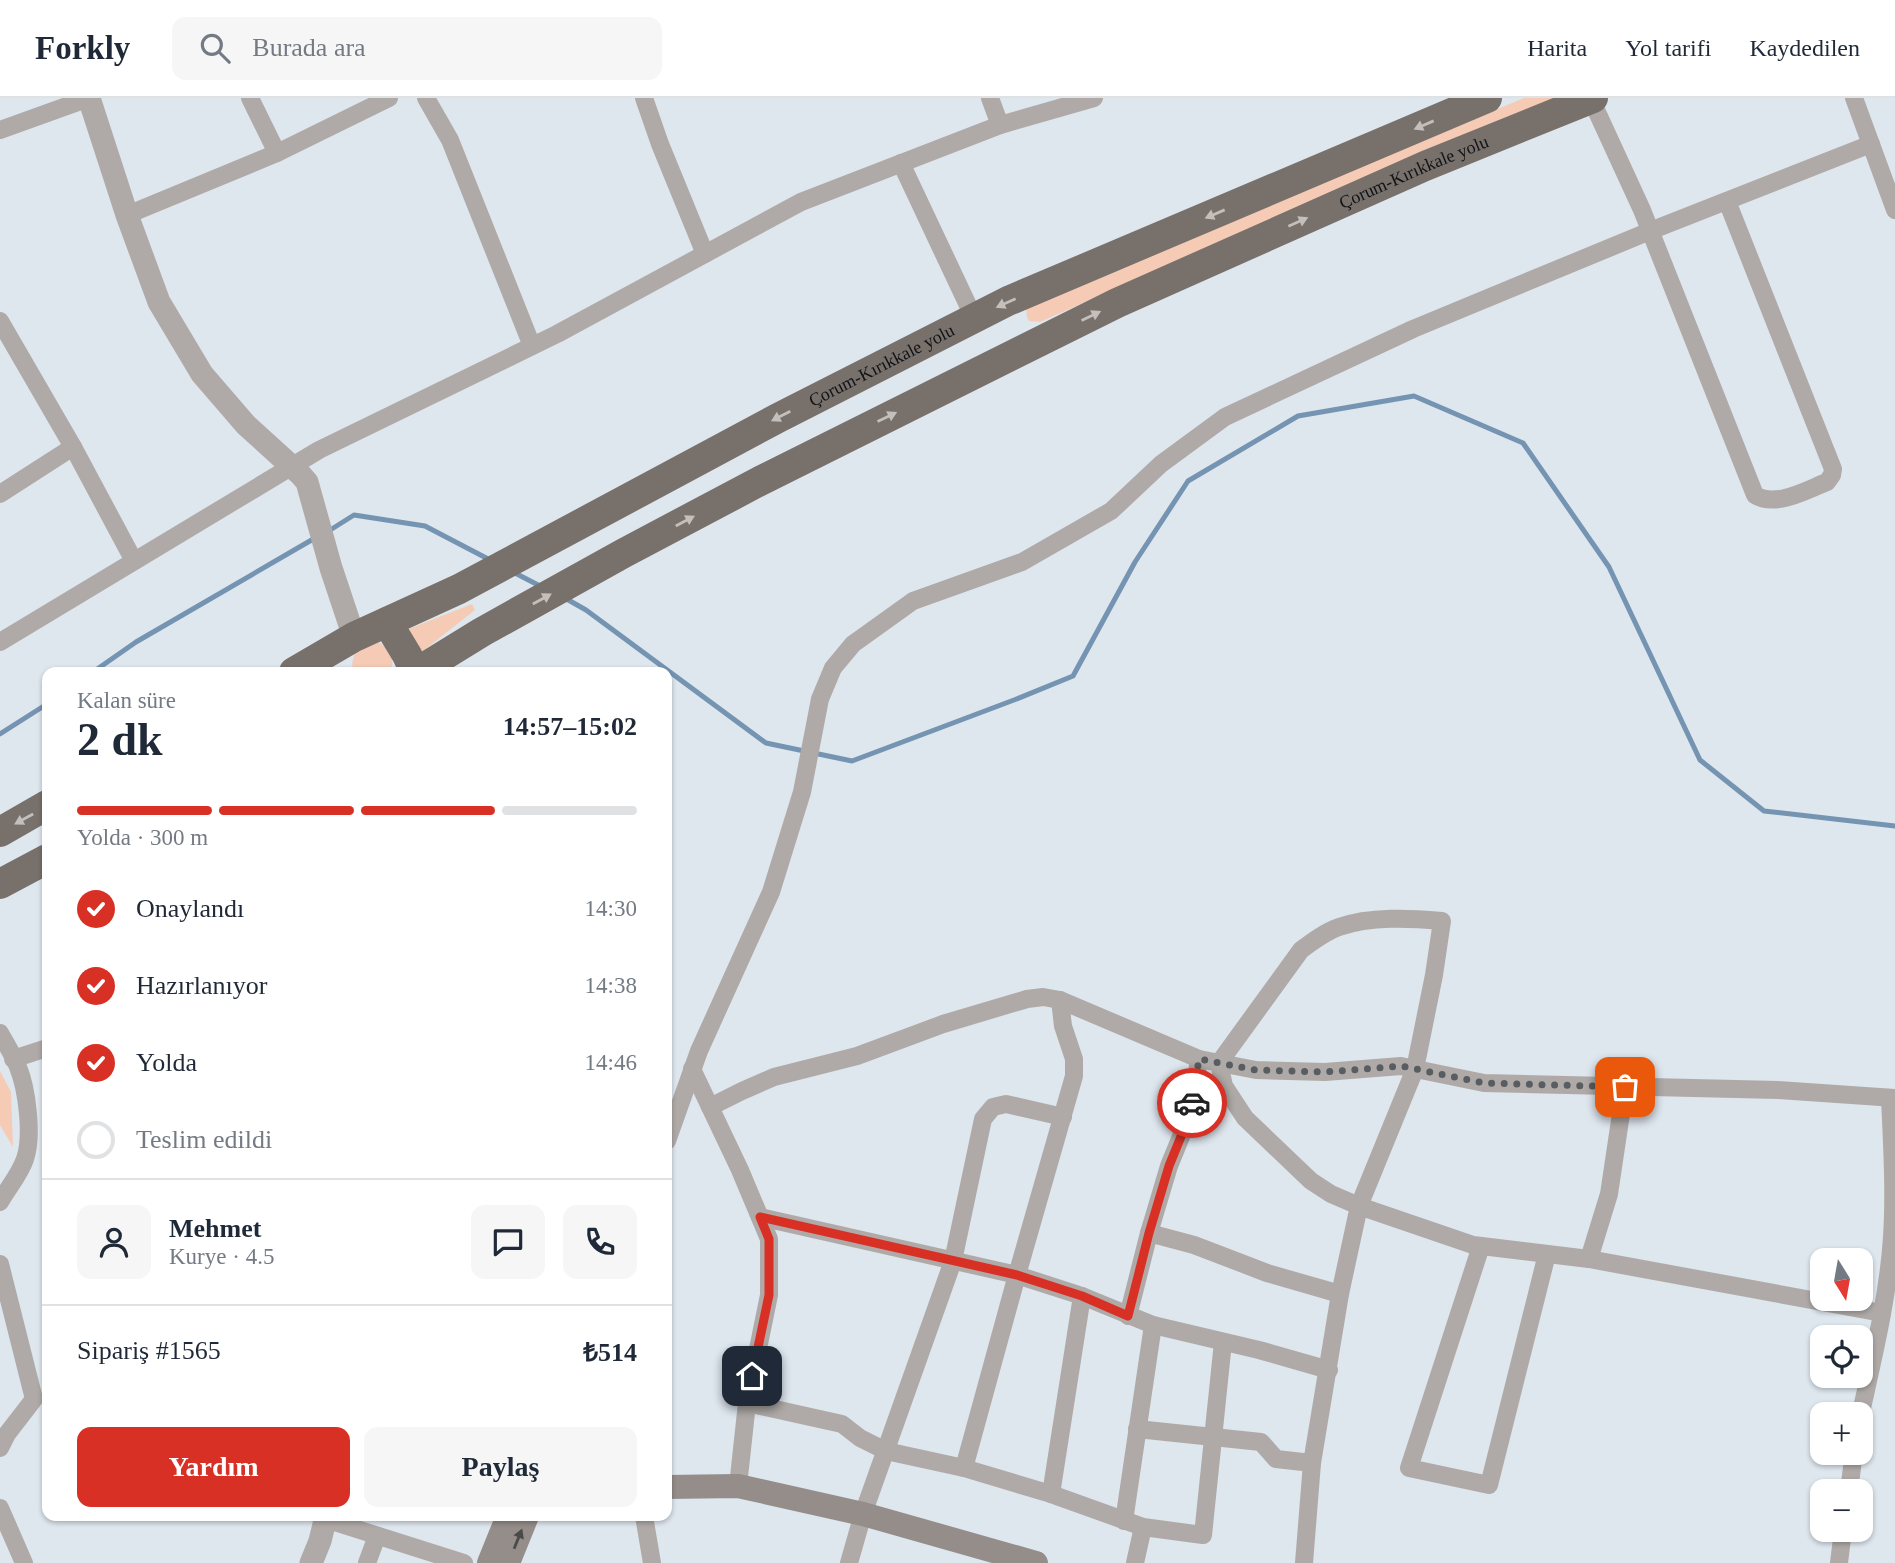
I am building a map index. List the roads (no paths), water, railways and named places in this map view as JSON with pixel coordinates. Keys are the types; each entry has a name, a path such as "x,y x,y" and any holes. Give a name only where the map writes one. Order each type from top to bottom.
{"highway":[{"name":"Çorum-Kırıkkale yolu","path":"307,667 345,652 387,622 459,589 778,418 1008,301 1487,98"},
{"name":"Çorum-Kırıkkale yolu","path":"424,667 624,553 760,481 1117,303 1425,166 1592,98"},
{"path":"387,622 413,667"},
{"path":"453,667 472,638"},
{"path":"0,832 42,809"},
{"path":"0,884 42,862"}],"main road":[{"path":"672,1487 738,1486 863,1514 1036,1563"},
{"path":"489,1563 506,1521"},
{"path":"508,1563 525,1521"}],"street":[{"path":"0,130 89,98 159,302 202,374 246,425 299,475 331,568 345,652"},
{"path":"250,98 277,153"},
{"path":"127,215 277,153 389,98"},
{"path":"426,98 450,140 532,346"},
{"path":"644,98 705,254"},
{"path":"990,98 1000,125"},
{"path":"0,642 134,561 299,475 319,450 532,346 801,202 1000,125 1094,98"},
{"path":"1592,98 1650,232 1755,495 1766,500 1779,499 1827,482 1832,475 1832,463 1727,201"},
{"path":"1854,98 1895,210"},
{"path":"672,1127 699,1051 771,892 802,793 820,699 833,668 853,644 913,601 1022,562 1111,511 1161,464 1225,416 1413,329 1871,144"},
{"path":"901,163 974,318"},
{"path":"0,321 73,447 134,561"},
{"path":"0,494 73,447"},
{"path":"1304,1563 1312,1463 1340,1294 1359,1206 1415,1069 1442,921 1406,918 1338,927 1301,950 1219,1063 1224,1086 1245,1118 1311,1181 1331,1194 1359,1206 1473,1245 1589,1259 1882,1313"},
{"path":"710,1107 774,1077 857,1056 943,1024 1027,999 1043,997 1060,1000 1199,1059 1256,1070 1325,1072 1401,1066 1484,1083 1778,1090 1893,1098 1894,1215 1889,1275 1863,1402"},
{"path":"964,1468 1074,1076 1075,1066 1063,1026 1060,1000"},
{"path":"0,1033 23,1087 28,1118 25,1159 0,1202"},
{"path":"13,1059 42,1050"},
{"path":"1128,1316 1169,1166 1191,1112 1199,1059"},
{"path":"692,1069 769,1239 769,1295 747,1403 738,1486"},
{"path":"1589,1259 1609,1194 1625,1087"},
{"path":"849,1563 863,1514 953,1261 983,1119 993,1107 1006,1104 1063,1117"},
{"path":"760,1217 1017,1275 1082,1296 1153,1325 1329,1370"},
{"path":"1149,1233 1194,1245 1267,1273 1340,1294"},
{"path":"1481,1246 1409,1468 1489,1485 1547,1254"},
{"path":"0,1264 40,1398 7,1434 0,1448"},
{"path":"1051,1494 1082,1296"},
{"path":"1124,1521 1153,1325"},
{"path":"747,1403 842,1424 860,1438 887,1451 964,1468 1051,1494 1143,1527 1203,1535 1223,1342"},
{"path":"1137,1429 1261,1442 1276,1459 1312,1463"},
{"path":"0,1508 24,1563"},
{"path":"311,1563 324,1521"},
{"path":"336,1521 424,1557 464,1563"},
{"path":"645,1521 652,1563"},
{"path":"1135,1563 1143,1527"},
{"path":"367,1563 377,1536"},
{"path":"1839,1563 1842,1542"}],"waterway":[{"path":"672,674 766,743 852,761 1073,676 1135,562 1188,481 1298,416 1414,396 1523,443 1609,567 1700,760 1764,811 1895,826"},
{"path":"327,532 354,515 425,526 492,561"},
{"path":"100,667 136,642 315,538"},
{"path":"513,572 542,587"},
{"path":"563,597 586,610 663,667"},
{"path":"0,734 42,707"}]}
